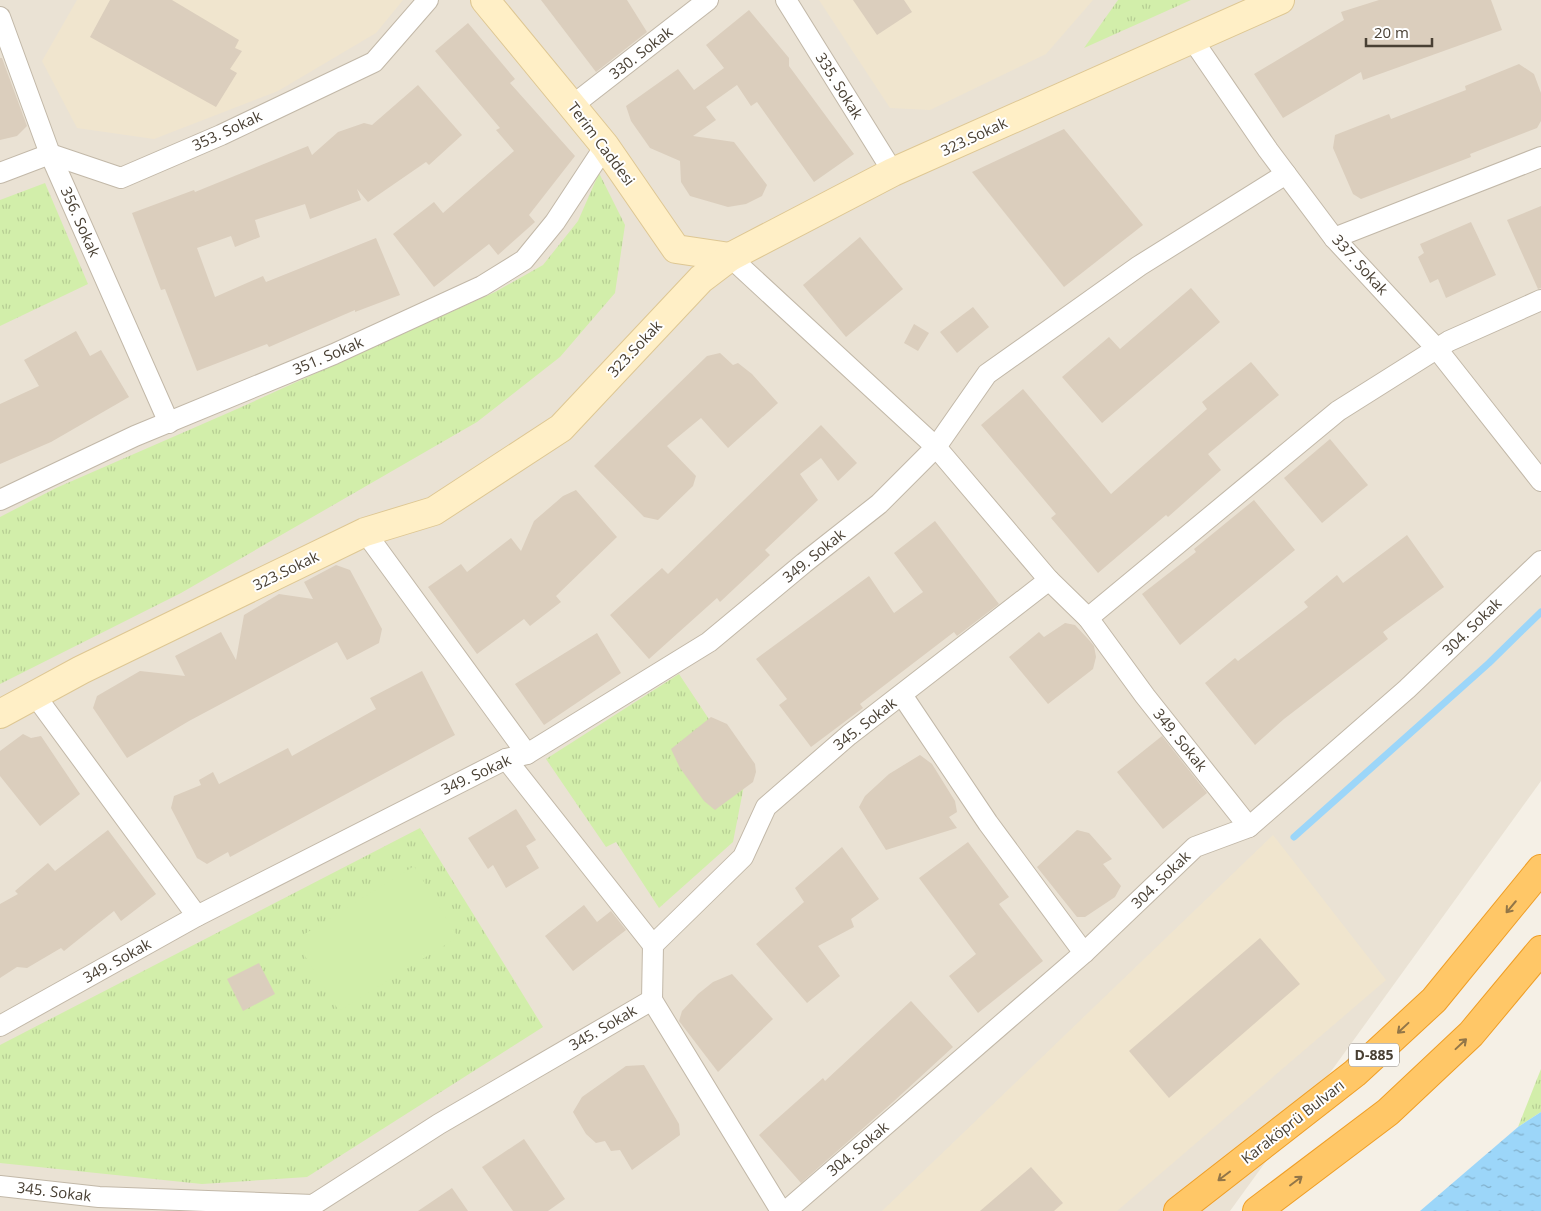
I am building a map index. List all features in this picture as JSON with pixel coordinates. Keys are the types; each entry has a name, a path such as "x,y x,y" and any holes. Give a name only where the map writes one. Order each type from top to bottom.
{"highway":[{"name":"Karaköprü Bulvarı","path":"1178,1211 1355,1073 1426,1006 1541,869"},
{"path":"1257,1211 1388,1112 1471,1034 1541,950"}],"street":[{"name":"353. Sokak","path":"50,154 121,178 221,135 374,62 428,0"},
{"name":"Terim Caddesi","path":"485,0 605,146 676,249 730,257"},
{"name":"330. Sokak","path":"573,105 708,0"},
{"name":"335. Sokak","path":"786,0 893,172"},
{"name":"323.Sokak","path":"0,714 34,694 366,532 434,511 561,428 701,279 730,257 893,172 1280,0"},
{"name":"356. Sokak","path":"0,17 50,154 169,423"},
{"name":"337. Sokak","path":"1192,39 1286,174 1334,238 1437,349 1541,481"},
{"name":"351. Sokak","path":"0,500 135,436 334,354 482,286 524,260 555,222 605,146"},
{"path":"0,173 50,154"},
{"path":"1334,238 1541,157"},
{"path":"936,447 987,374 1139,266 1286,174"},
{"name":"349. Sokak","path":"730,257 936,447 1050,580 1088,618 1145,696 1250,828"},
{"path":"1088,618 1338,411 1437,349 1483,324 1541,300"},
{"name":"349. Sokak","path":"0,1026 197,916 506,759 527,754 709,642 879,504 936,447"},
{"path":"366,532 527,754"},
{"name":"304. Sokak","path":"786,1211 1084,953 1195,847 1250,828 1407,689 1541,561"},
{"name":"345. Sokak","path":"0,1186 180,1206 313,1205 439,1124 652,1000 653,945 743,857 766,808 849,735 1050,580"},
{"path":"34,694 197,916"},
{"path":"902,695 988,823 1084,953"},
{"path":"506,759 653,945"},
{"path":"652,1000 781,1211"}],"shaded area":[{"path":"0,0 1541,0 1541,781 1230,1211 0,1211"},
{"path":"77,0 403,0 376,33 278,91 154,139 77,128 42,61"},
{"path":"819,0 1093,0 1046,54 930,110 890,108"},
{"path":"1273,835 1386,980 1117,1211 882,1211"}],"green space":[{"path":"1118,0 1191,0 1084,48"},
{"path":"599,173 625,225 615,293 560,357 477,422 181,593 0,684 0,517 56,488 237,409 495,292 543,265 578,221"},
{"path":"45,183 88,284 0,326 0,200"},
{"path":"679,674 746,775 733,842 659,908 616,842 606,847 546,759"},
{"path":"420,828 543,1027 307,1177 202,1184 0,1163 0,1045"},
{"path":"414,866 458,937 339,1011 295,940"},
{"path":"1541,1069 1541,1112 1518,1127"}],"water":[{"path":"1541,1112 1541,1211 1420,1211 1518,1127"}],"building":[{"path":"110,0 172,0 239,40 235,48 242,51 230,69 237,73 216,107 90,37"},
{"path":"541,0 627,0 647,32 596,72"},
{"path":"853,0 904,0 912,12 877,35"},
{"path":"1379,0 1491,0 1502,30 1363,80 1361,72 1283,118 1254,74 1344,20 1341,12"},
{"path":"749,10 789,58 789,66 854,154 814,182 757,102 751,106 737,85 706,107 716,120 693,136 734,142 767,185 762,196 746,204 728,207 690,196 681,182 680,161 650,148 631,121 626,106 678,69 694,90 724,68 706,45"},
{"path":"468,23 515,79 510,83 575,156 529,215 535,222 498,255 489,244 434,287 393,234 434,202 443,213 514,151 496,130 500,128 435,51"},
{"path":"0,58 2,58 27,126 17,136 0,140"},
{"path":"1519,64 1534,74 1541,93 1541,121 1537,128 1470,154 1471,157 1361,199 1353,194 1333,148 1335,135 1389,114 1391,119 1466,90 1465,86"},
{"path":"418,85 462,135 429,165 426,162 368,202 357,189 361,200 310,219 305,204 255,220 260,237 235,247 231,236 197,248 215,297 263,276 266,282 376,238 400,295 355,312 355,310 269,347 267,344 197,371 165,289 161,290 132,213 194,190 195,192 308,146 312,155 338,132 364,123 372,125"},
{"path":"1064,129 1143,225 1064,287 972,172"},
{"path":"1541,206 1541,288 1538,289 1507,220"},
{"path":"1471,222 1496,275 1446,298 1438,279 1430,283 1418,257 1424,253 1420,244"},
{"path":"860,237 903,289 846,337 803,285"},
{"path":"1191,288 1220,322 1102,423 1062,377 1109,337 1120,349"},
{"path":"973,307 989,327 957,353 940,332"},
{"path":"914,324 929,333 918,351 904,343"},
{"path":"76,331 90,356 101,350 129,397 51,442 0,464 0,404 39,386 24,360"},
{"path":"720,353 733,365 738,363 752,374 778,403 728,448 701,418 667,446 696,476 693,486 658,520 644,517 594,466 707,356"},
{"path":"1251,362 1279,395 1208,454 1221,470 1168,517 1166,515 1098,573 1051,518 1056,514 981,425 1023,389 1111,494 1207,409 1202,402"},
{"path":"821,425 857,463 838,481 821,458 800,474 818,500 765,550 770,555 720,602 717,598 649,659 610,615 662,568 668,574"},
{"path":"1330,439 1368,485 1322,523 1284,478"},
{"path":"576,490 617,537 556,596 561,602 530,626 524,619 477,654 428,587 461,564 467,572 511,538 521,551 534,521 563,496"},
{"path":"1254,500 1295,550 1180,645 1142,594 1196,552 1194,549"},
{"path":"935,521 999,604 957,636 954,632 860,704 863,708 811,747 779,705 787,699 756,659 869,576 894,613 923,592 894,553"},
{"path":"1407,535 1444,587 1383,632 1388,639 1284,719 1255,745 1205,683 1235,658 1238,661 1308,607 1304,602 1337,575 1343,583"},
{"path":"336,565 350,570 382,629 379,643 347,660 337,642 189,721 127,758 93,708 97,696 140,671 185,676 175,656 221,632 236,660 244,615 279,594 313,599 304,582"},
{"path":"1065,623 1075,625 1089,640 1094,646 1096,657 1093,669 1048,704 1009,657 1039,632 1044,637"},
{"path":"597,633 621,673 544,725 515,684"},
{"path":"422,671 455,735 230,857 228,852 207,864 197,858 171,808 174,796 201,785 199,780 213,772 219,784 288,748 292,756 376,709 370,698"},
{"path":"711,717 727,724 755,764 756,772 753,782 715,810 704,801 680,768 671,749"},
{"path":"23,734 31,738 41,736 80,794 40,826 0,776 0,751"},
{"path":"1162,736 1207,793 1163,829 1117,772"},
{"path":"920,755 932,764 955,801 957,812 949,817 957,828 886,850 859,807 865,796 889,774"},
{"path":"516,809 536,840 526,846 539,868 506,888 493,865 488,869 468,838"},
{"path":"108,830 156,894 121,921 114,911 64,951 61,948 27,968 17,967 0,978 0,904 18,894 15,891 48,863 55,871"},
{"path":"1077,830 1089,833 1112,859 1103,864 1121,886 1115,897 1085,917 1077,917 1037,867"},
{"path":"968,842 1009,897 999,904 1043,961 978,1013 949,976 976,954 919,878"},
{"path":"842,847 879,899 851,919 854,927 818,946 840,976 807,1003 756,944 804,902 795,888"},
{"path":"584,905 597,922 611,911 626,930 573,971 545,936"},
{"path":"1260,938 1300,984 1169,1098 1129,1051"},
{"path":"259,963 275,994 243,1011 227,979"},
{"path":"732,974 773,1019 718,1072 679,1021 682,1011 698,994 713,982"},
{"path":"911,1001 953,1047 801,1183 759,1135 823,1078 825,1081"},
{"path":"644,1065 679,1124 680,1135 632,1170 620,1150 611,1151 605,1141 596,1143 586,1134 573,1112 582,1097 626,1066"},
{"path":"524,1139 565,1199 548,1211 513,1211 482,1167"},
{"path":"1031,1167 1063,1203 1054,1211 980,1211"},
{"path":"452,1188 468,1211 418,1211"}],"waterway":[{"path":"1294,837 1489,663 1541,612"}]}
